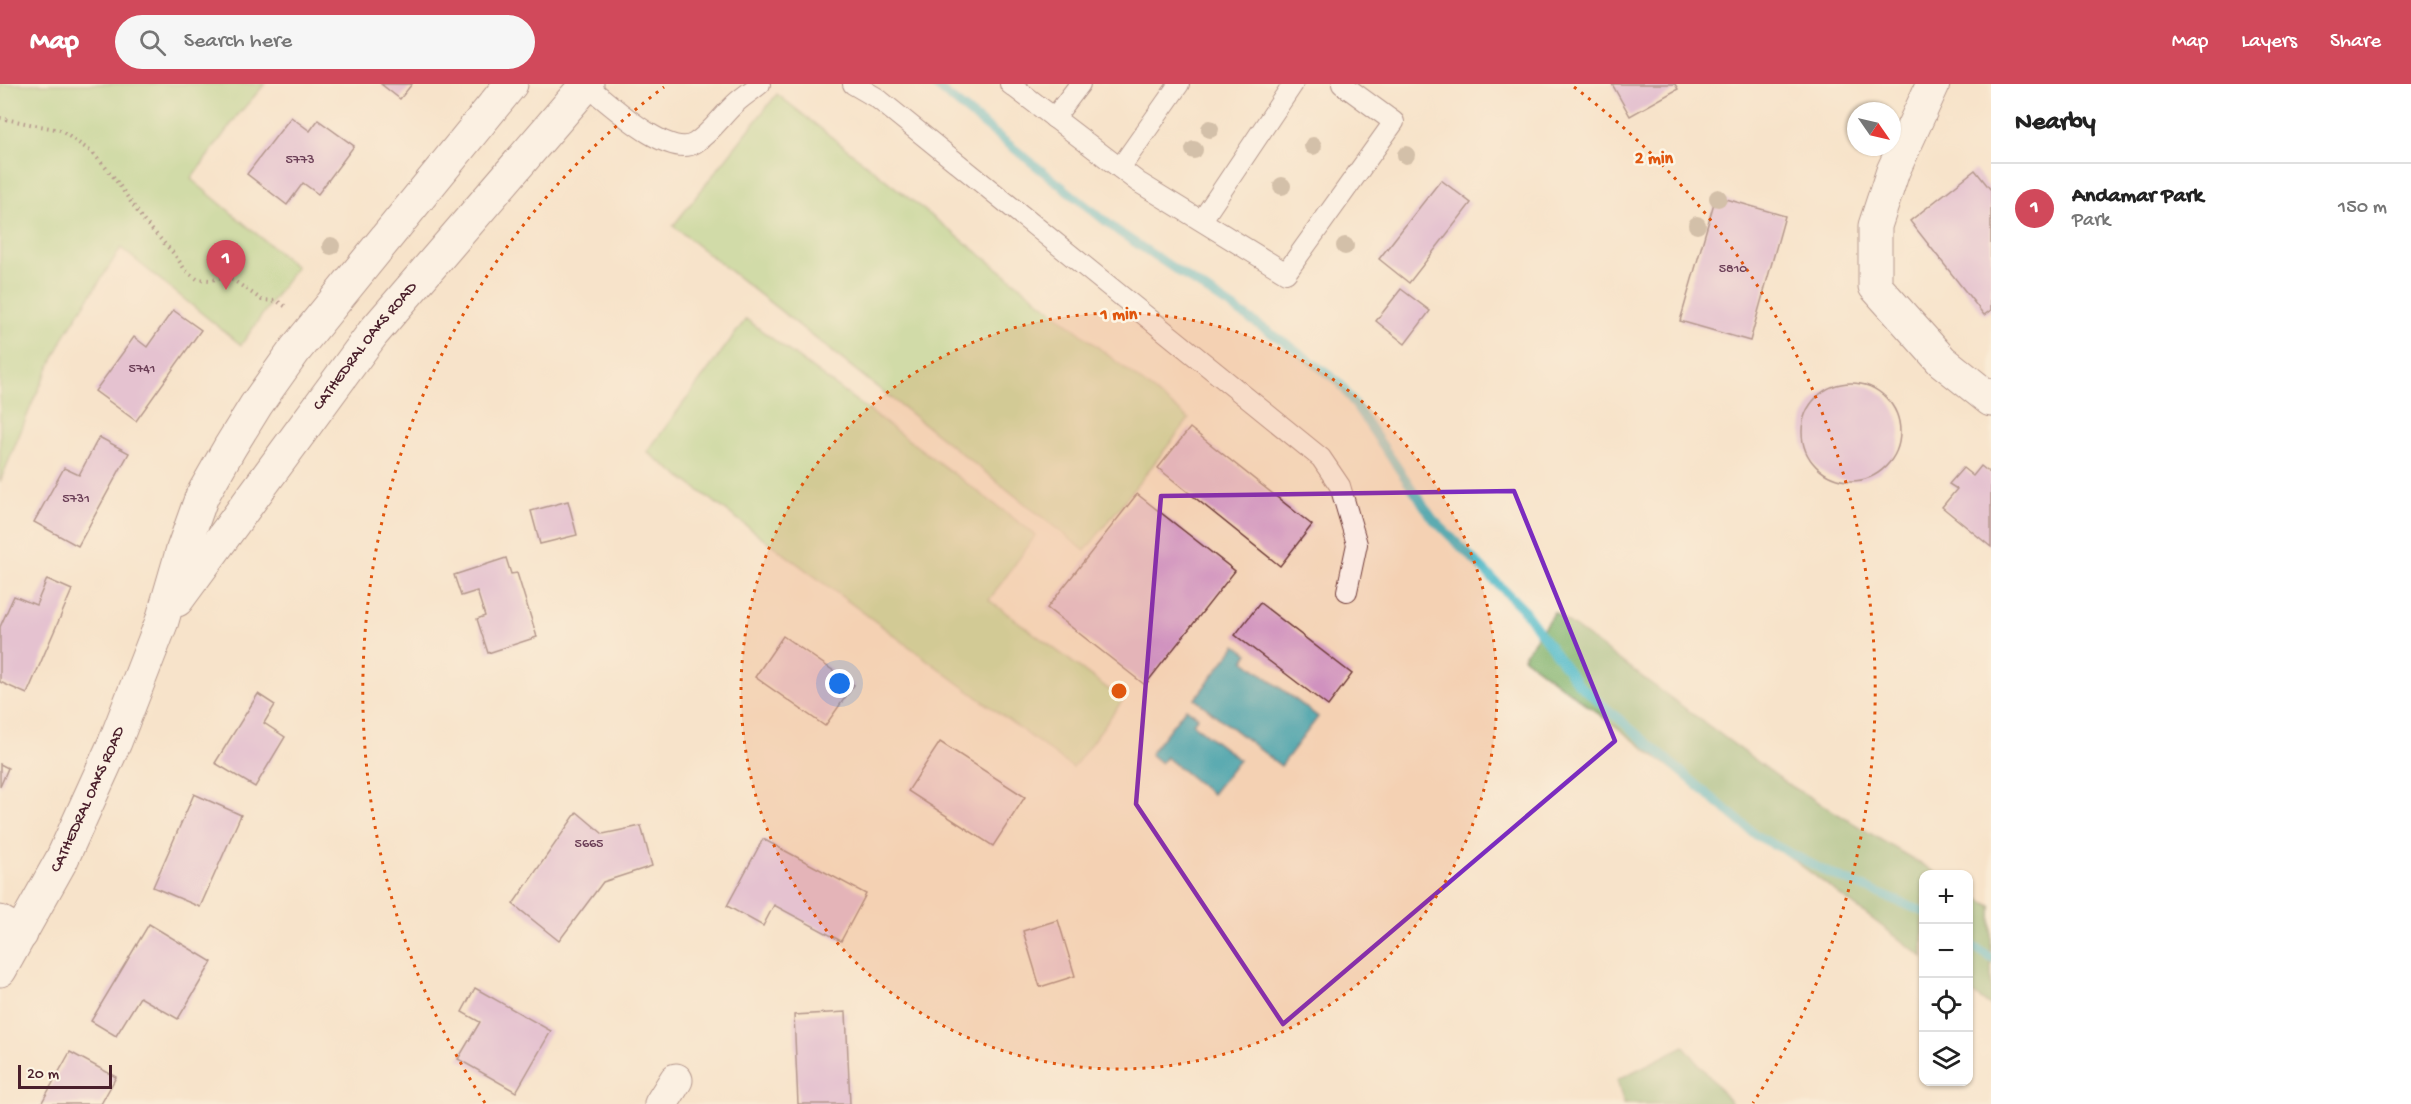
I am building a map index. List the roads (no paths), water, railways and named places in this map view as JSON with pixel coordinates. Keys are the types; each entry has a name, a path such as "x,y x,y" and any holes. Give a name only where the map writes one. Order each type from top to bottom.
{"main road":[{"name":"CATHEDRAL OAKS ROAD","path":"0,970 10,928 62,859 115,742 162,621 182,552 202,496 256,405 313,326 511,84"},
{"name":"CATHEDRAL OAKS ROAD","path":"162,621 374,333 586,84"},
{"path":"1933,84 1893,171 1875,226 1875,286 1942,361 1991,400"}],"lane":[{"path":"586,84 639,127 666,143 679,146 693,144 737,101 760,84"},
{"path":"853,84 877,98 1321,458 1340,486 1357,544 1347,591"},
{"path":"1010,84 1137,182 1287,273 1394,122 1342,84"},
{"path":"1054,118 1080,84"},
{"path":"1120,168 1179,84"},
{"path":"1202,220 1293,84"}],"water":[{"path":"1236,645 1248,654 1244,660 1318,717 1281,766 1195,699"},
{"path":"1186,708 1198,717 1193,724 1239,760 1212,794 1166,757 1161,763 1150,754"}],"waterway":[{"path":"933,84 1119,232 1292,347 1340,383 1433,519 1522,608 1578,684 1757,836 1831,874 1919,910"},
{"path":"1973,946 1991,958"}],"place":[{"name":"Andamar Park","path":"226,290"}]}
